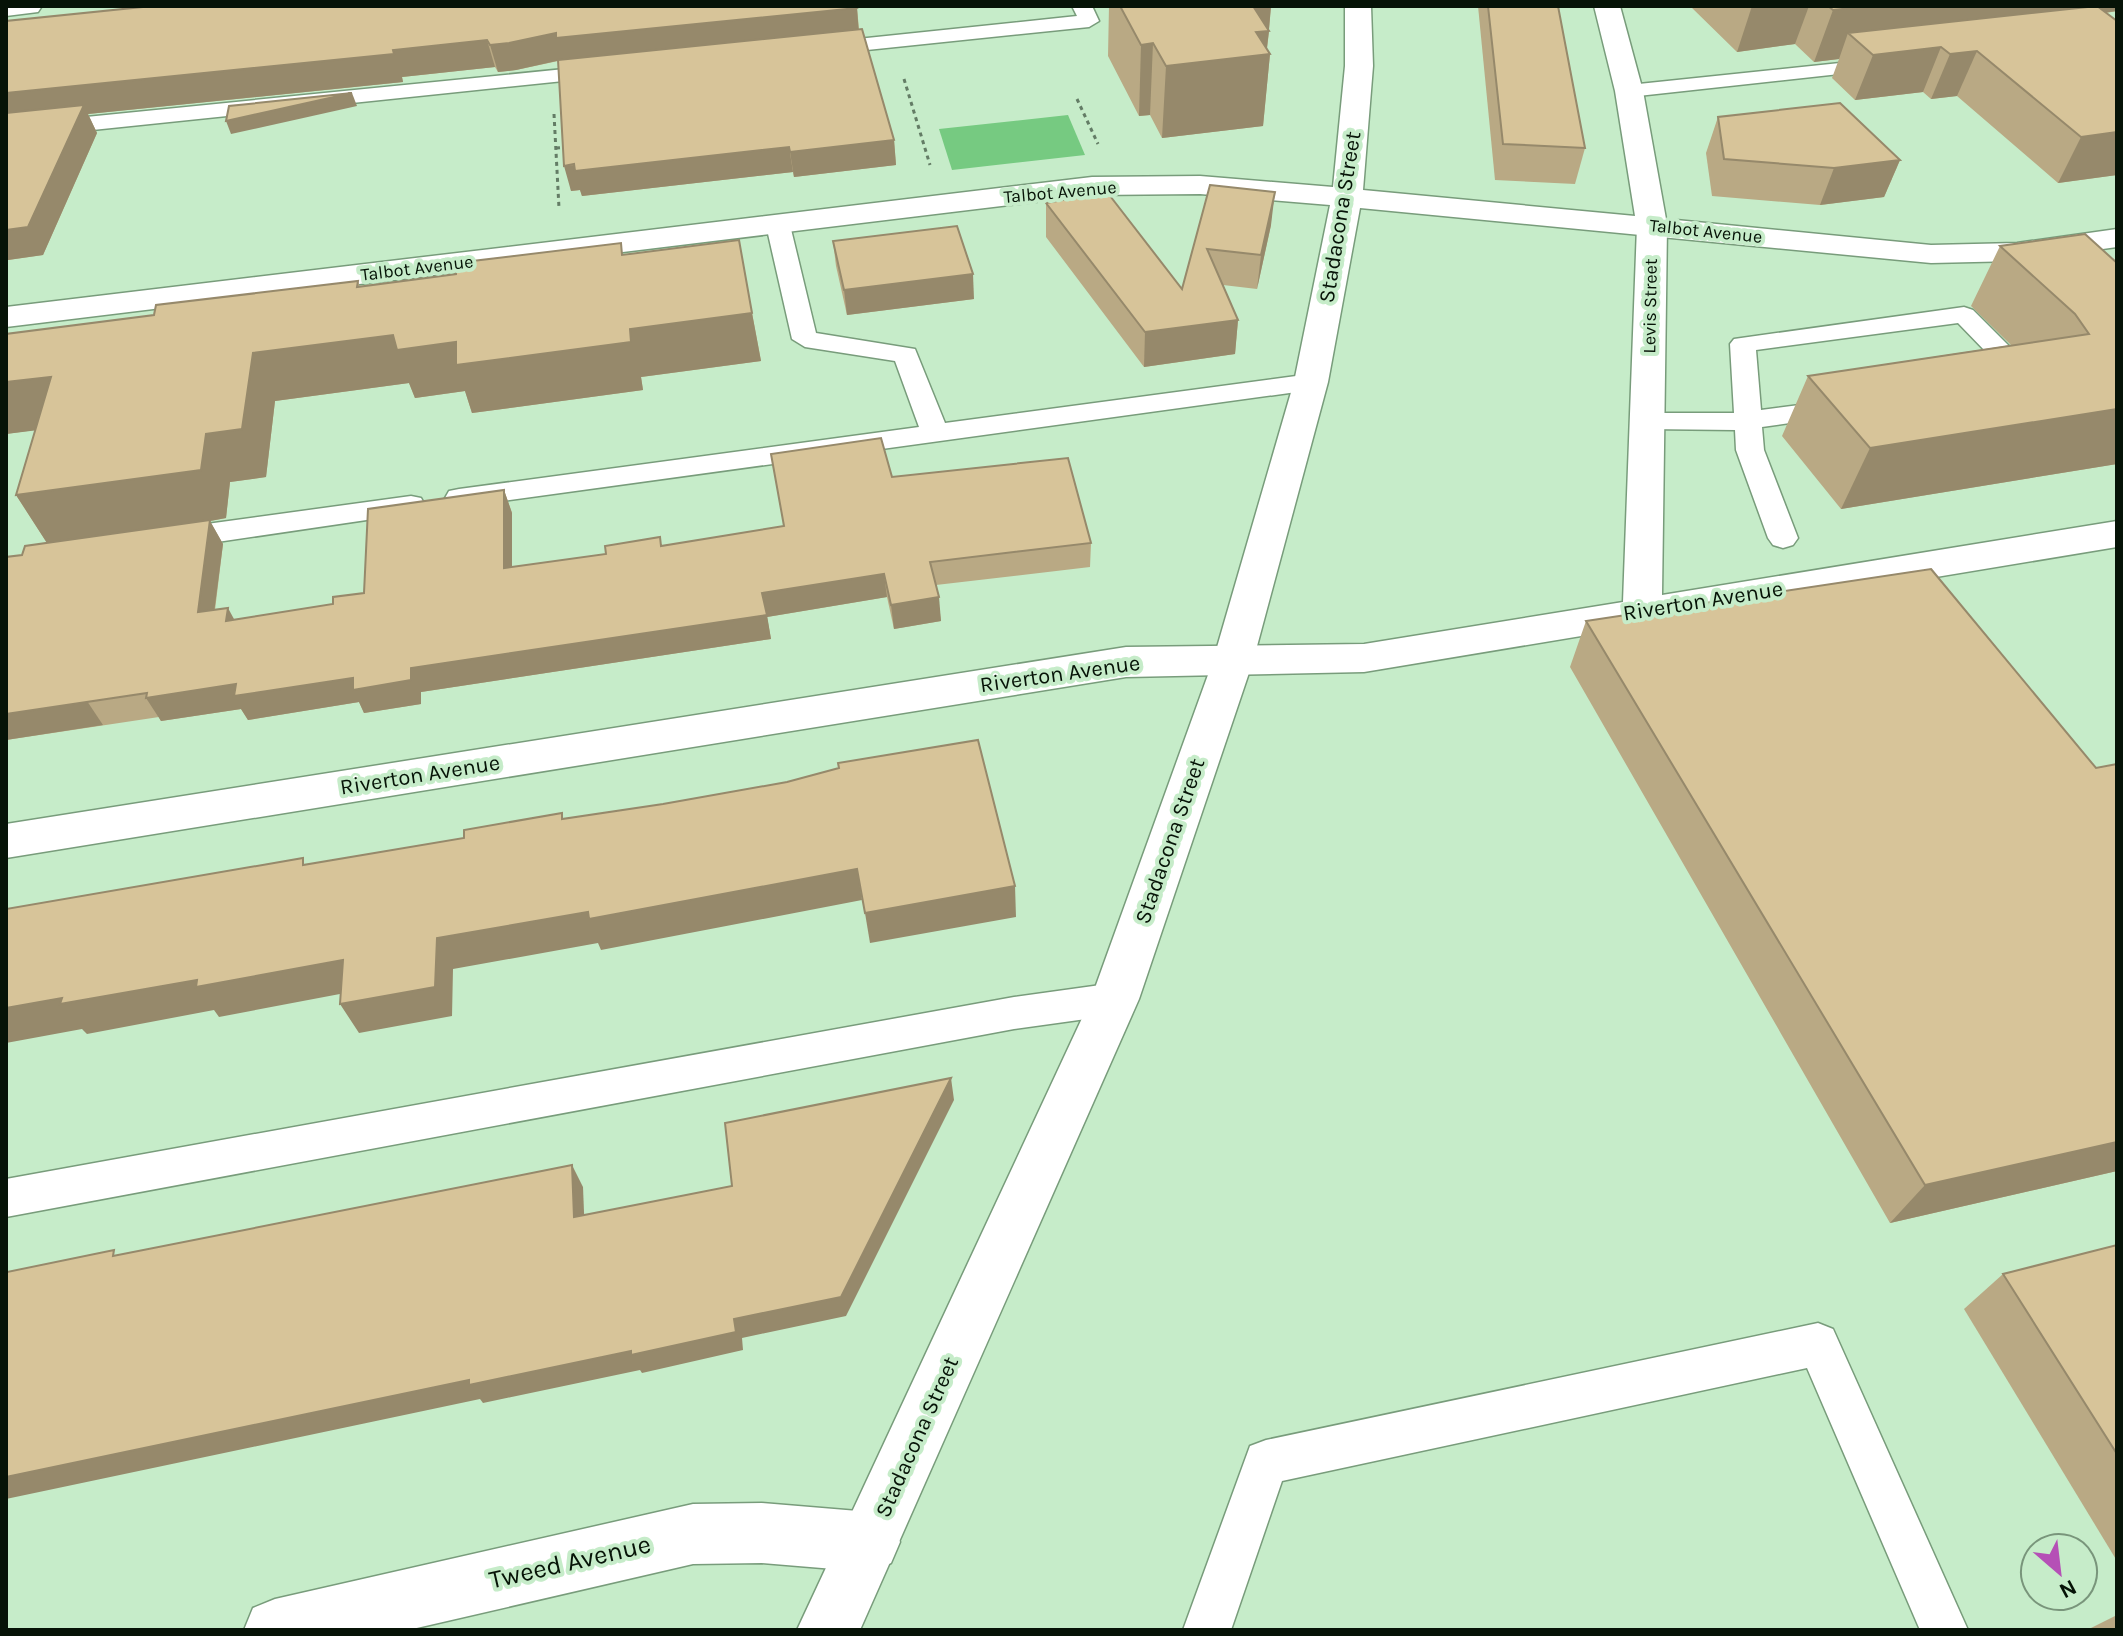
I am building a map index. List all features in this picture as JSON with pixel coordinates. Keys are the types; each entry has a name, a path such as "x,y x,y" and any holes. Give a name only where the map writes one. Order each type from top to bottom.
{"street":[{"path":"6,8 29,6"},
{"name":"Stadacona Street","path":"828,1630 1115,999 1233,661 1311,382 1347,197 1359,81 1358,6"},
{"name":"Levis Street","path":"1607,6 1629,91 1652,226 1642,610"},
{"name":"Talbot Avenue","path":"6,317 1092,186 1200,185 1971,255 2117,238"},
{"name":"Riverton Avenue","path":"6,841 1126,662 1364,658 2117,534"},
{"name":"Tweed Avenue","path":"275,1630 693,1534 762,1533 870,1542"}],"lane":[{"path":"791,52 1089,21 1082,6"},
{"path":"1629,91 1895,63"},
{"path":"6,132 618,69"},
{"path":"778,225 805,339 906,355 934,431"},
{"path":"1783,538 1750,450 1743,344 1964,315 2030,382 1998,386"},
{"path":"148,542 934,431 1311,382"},
{"path":"1647,421 1718,424 1857,405"},
{"path":"6,1198 1014,1013 1115,999"},
{"path":"1207,1630 1266,1462 1818,1344 1944,1630"}],"path":[{"path":"900,68 934,178"},
{"path":"1077,99 1100,147"},
{"path":"554,111 560,221"},
{"path":"556,148 571,146"}],"green space":[{"path":"1068,115 1085,155 952,170 939,129"}],"building":[{"path":"142,6 857,8 556,38 556,33 509,43 490,45 487,40 393,50 394,54 6,93 6,21"},
{"path":"1120,6 1253,6 1269,31 1256,32 1270,54 1166,66 1153,43 1141,45"},
{"path":"1488,6 1558,6 1585,148 1503,144"},
{"path":"1828,6 1870,6 1833,10"},
{"path":"2097,6 2117,21 2117,132 2081,137 1977,51 1950,54 1941,47 1873,55 1848,33"},
{"path":"862,29 894,140 790,152 789,147 575,171 574,164 564,166 558,60"},
{"path":"352,93 226,121 229,106"},
{"path":"1840,103 1900,160 1834,168 1724,159 1718,117"},
{"path":"84,105 28,227 6,230 6,113"},
{"path":"1210,185 1275,192 1261,255 1207,249 1238,320 1145,332 1046,203 1107,192 1182,289"},
{"path":"957,226 973,274 844,290 833,241"},
{"path":"2085,234 2117,263 2117,409 1870,448 1808,376 2089,334 2075,314 2000,246"},
{"path":"739,240 752,313 630,329 631,342 456,365 456,342 397,350 393,335 253,353 242,429 206,434 201,470 16,495 51,377 6,382 6,334 154,315 156,305 358,281 357,287 456,274 456,263 621,243 622,255"},
{"path":"881,438 892,477 1068,458 1091,543 930,562 939,597 891,605 884,574 762,593 767,615 411,668 411,680 353,690 353,678 234,696 236,684 146,698 147,693 6,714 6,557 22,555 25,546 210,520 198,612 228,608 226,621 333,604 333,597 364,593 368,509 504,490 504,568 606,554 605,546 660,537 661,546 784,526 771,454"},
{"path":"1931,569 2096,768 2117,764 2117,1142 1925,1185 1586,621"},
{"path":"978,740 1015,886 865,913 857,869 589,919 588,912 437,938 435,987 340,1004 343,960 196,987 197,980 60,1004 62,998 6,1008 6,909 303,858 303,865 464,838 464,830 562,813 562,819 663,804 787,782 839,768 838,763"},
{"path":"951,1078 841,1297 734,1319 736,1332 631,1355 631,1351 469,1385 469,1380 6,1477 7,1272 114,1250 113,1256 572,1165 574,1217 732,1186 725,1123"},
{"path":"2117,1245 2117,1454 2003,1274"}]}
